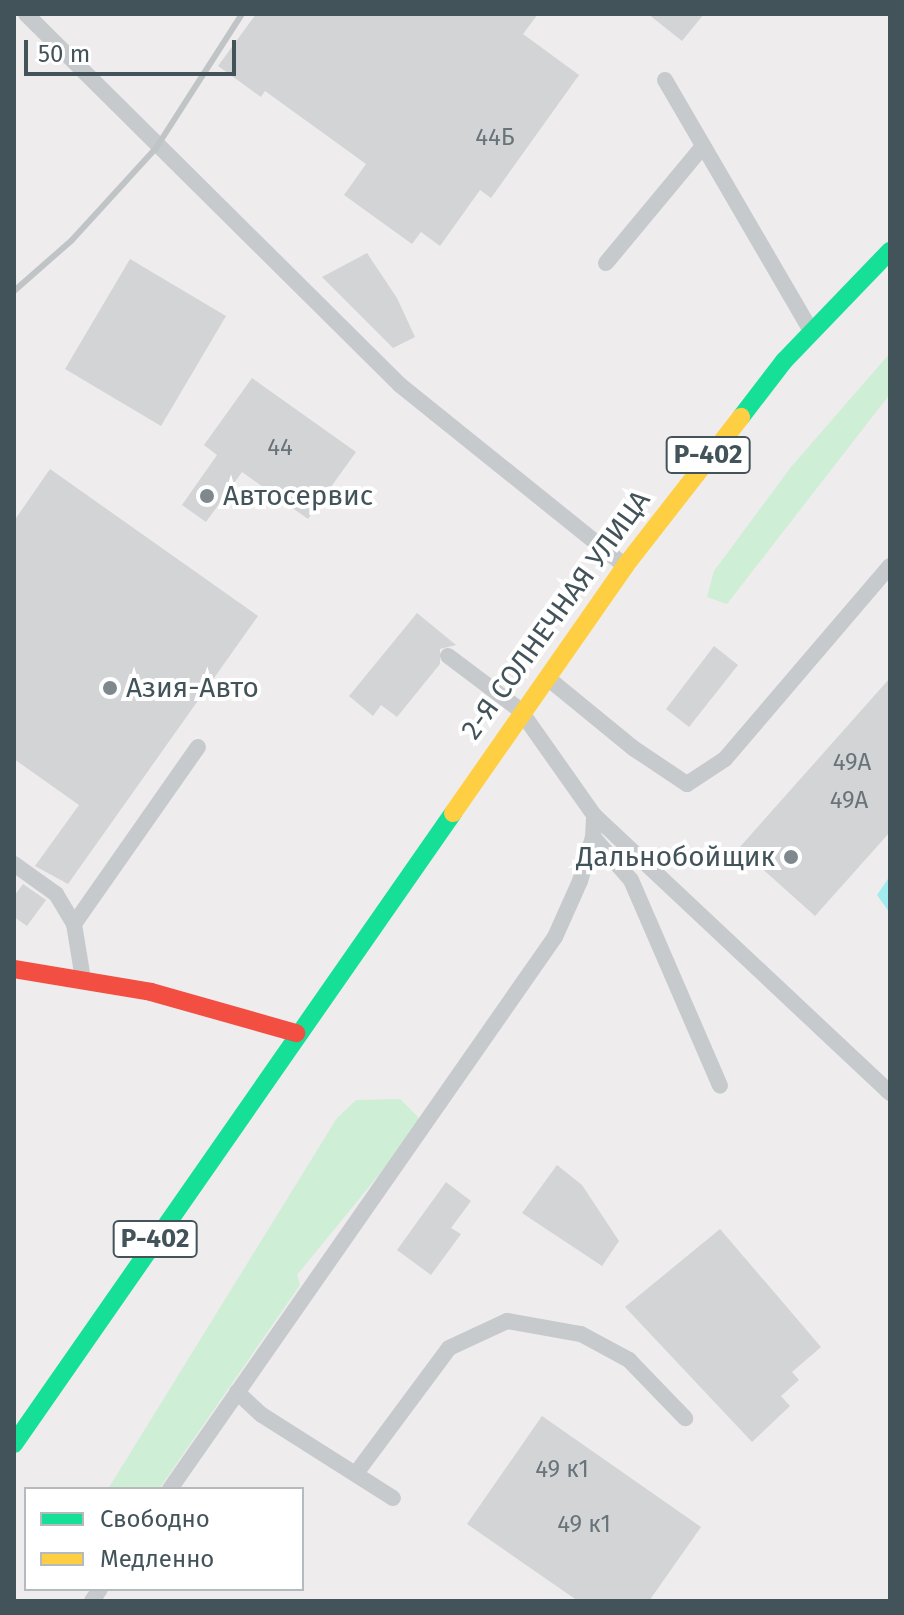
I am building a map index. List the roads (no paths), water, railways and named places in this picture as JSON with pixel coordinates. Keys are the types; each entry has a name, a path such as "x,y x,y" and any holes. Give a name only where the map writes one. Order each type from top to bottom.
{"main road":[{"name":"2-Я СОЛНЕЧНАЯ УЛИЦА","path":"296,1033 520,710 625,566 811,332 890,251"},
{"path":"16,972 151,992 296,1033"},
{"name":"Р-402","path":"14,1444 296,1033"}],"lane":[{"path":"26,14 400,385 625,566"},
{"path":"665,80 811,332"},
{"path":"606,263 703,146"},
{"path":"546,676 633,748 687,784 725,759 890,566"},
{"path":"448,656 520,710 594,815 890,1093"},
{"path":"74,924 198,747"},
{"path":"171,1487 555,937 593,837 594,815"},
{"path":"593,837 631,880 720,1086"},
{"path":"14,864 56,894 74,924 83,982"},
{"path":"357,1472 449,1348 507,1321 581,1334 629,1360 685,1418"},
{"path":"237,1392 262,1415 357,1472 393,1498"}],"water":[{"path":"890,876 890,913 877,895"}],"railway":[{"path":"14,291 72,240 156,148 242,14"}],"place":[{"name":"Автосервис","path":"207,496"},
{"name":"Азия-Авто","path":"110,688"},
{"name":"Дальнобойщик","path":"791,857"}]}
